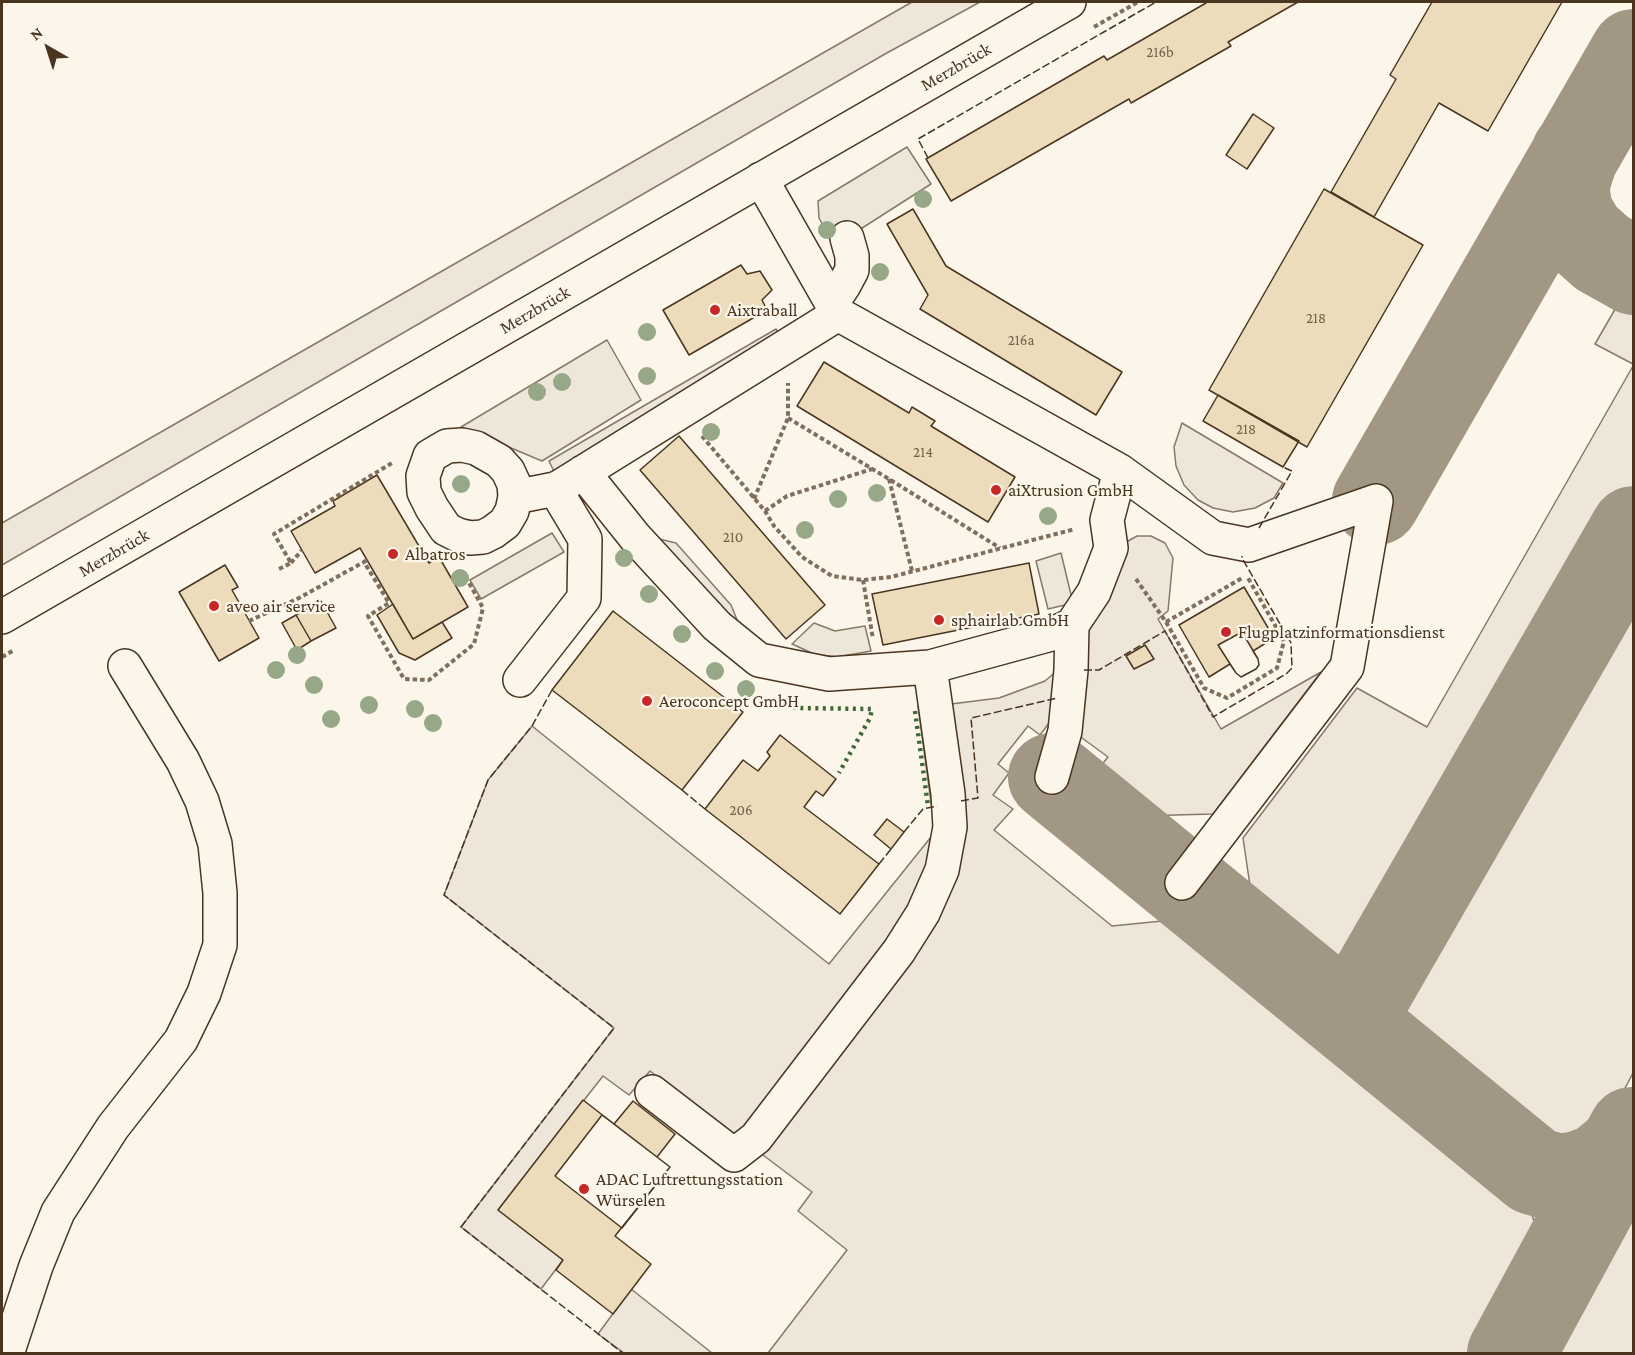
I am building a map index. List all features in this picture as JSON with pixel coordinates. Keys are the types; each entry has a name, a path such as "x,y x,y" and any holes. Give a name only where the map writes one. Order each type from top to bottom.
{"main road":[{"name":"Merzbrück","path":"2,617 1069,2"},
{"path":"761,179 835,309 1120,471 1213,538 1249,545 1376,501 1347,667 1182,884"},
{"path":"515,497 555,489 778,351 835,309 852,270 852,256 847,238"},
{"path":"462,445 476,448 499,461 508,471 514,484 515,497 512,511 505,523 493,532 483,537 470,538 458,535 446,529 424,492 423,476 430,456 447,446 462,445"},
{"path":"583,472 635,537 717,626 759,660 829,674 930,667 1056,633 1072,625 1094,592 1109,534 1120,471"},
{"path":"520,680 584,598 585,539 555,489"},
{"path":"1052,777 1065,731 1071,670 1072,625"},
{"path":"7,1353 57,1212 113,1127 181,1040 204,993 220,945 220,893 215,844 202,801 183,761 125,666"},
{"path":"652,1092 734,1155 756,1138 899,951 923,913 942,870 950,827 948,794 930,667"}],"path":[{"path":"754,499 788,418 788,376 778,351"},
{"path":"681,411 802,557 832,576 863,580 891,577 1000,548 1109,534 1124,562 1166,622 1204,688 1227,698 1277,669 1284,641 1246,576 1166,622"},
{"path":"788,418 1000,548"},
{"path":"291,562 274,534 401,457 447,446"},
{"path":"765,512 787,496 872,469"},
{"path":"889,479 912,571"},
{"path":"249,621 299,598 366,561 389,603 368,616 404,679 429,680 474,644 483,608 463,572 458,535"},
{"path":"279,569 291,562 302,550"},
{"path":"863,580 878,670"}],"shaded area":[{"path":"912,2 980,2 885,54 2,565 2,523"},
{"path":"907,147 931,184 834,246 819,218 818,201"},
{"path":"1621,299 1633,303 1633,364 1595,344"},
{"path":"776,329 786,346 561,486 549,461"},
{"path":"607,340 641,400 542,461 461,427"},
{"path":"1633,366 1633,1073 1606,1124 1581,1140 1553,1143 1527,1133 1254,913 1243,838 1357,688 1427,727"},
{"path":"1182,423 1283,483 1274,498 1255,508 1233,512 1213,508 1198,500 1184,485 1176,466 1174,447"},
{"path":"552,533 564,552 481,599 470,580"},
{"path":"1137,536 1151,536 1165,543 1173,558 1168,611 1158,619 1221,729 1321,672 1213,814 1137,816 1090,779 1108,757 1078,735 1090,609 1121,545"},
{"path":"655,538 676,543 731,605 740,627"},
{"path":"1061,553 1073,603 1048,609 1036,561"},
{"path":"814,623 835,631 865,626 871,651 837,657 814,654 792,644"},
{"path":"1059,669 1055,715 1040,735 1028,726 998,764 1009,773 993,795 1013,809 994,830 1112,926 1182,919 1521,1196 1531,1211 1536,1228 1534,1256 1481,1353 768,1353 847,1250 798,1211 812,1192 759,1152 943,890 943,705 999,698 1045,681"},
{"path":"925,705 940,809 935,832 918,706"},
{"path":"532,726 829,964 935,832 920,900 747,1130 735,1136 730,1133 650,1071 629,1095 603,1076 498,1210 563,1260 541,1289 461,1227 614,1028 444,895 488,780"},
{"path":"1633,1185 1633,1353 1541,1353"},
{"path":"631,1289 712,1353 624,1353 598,1334"}],"building":[{"path":"1205,2 1298,2 1228,42 1231,46 1131,103 1129,99 951,201 926,159 1104,56 1107,60"},
{"path":"1432,2 1562,2 1488,131 1439,103 1374,217 1331,192 1396,79 1390,75"},
{"path":"1253,114 1274,128 1247,169 1226,155"},
{"path":"1324,189 1423,245 1307,447 1209,390"},
{"path":"913,209 946,266 1122,372 1096,415 920,309 928,295 887,224"},
{"name":"Aixtraball","path":"741,265 747,274 760,271 772,290 762,300 767,310 689,355 663,310"},
{"path":"824,362 909,413 912,407 935,421 931,426 1015,477 988,522 797,406"},
{"path":"1218,395 1299,441 1283,467 1203,421"},
{"path":"679,436 825,605 786,639 640,470"},
{"name":"Albatros","path":"377,475 429,563 439,557 468,607 413,639 360,548 315,573 291,531 335,506 333,501"},
{"path":"1029,563 1039,614 883,645 872,594"},
{"name":"aveo air service","path":"225,565 238,587 232,590 259,638 219,661 179,592"},
{"name":"Flugplatzinformationsdienst","path":"1244,587 1274,638 1253,651 1259,665 1256,669 1241,677 1230,664 1209,677 1179,625"},
{"path":"321,601 336,628 311,641 296,615"},
{"path":"393,604 413,639 442,622 452,638 415,660 399,653 377,615"},
{"name":"Aeroconcept GmbH","path":"613,611 743,712 682,790 552,690"},
{"path":"296,615 311,641 297,650 282,623"},
{"path":"1242,632 1258,659 1259,665 1241,677 1218,645"},
{"path":"1145,645 1154,659 1134,669 1126,656"},
{"path":"780,735 836,779 823,796 816,791 804,807 879,864 840,914 705,809 743,760 758,771 770,756 767,752"},
{"path":"887,819 904,832 891,849 874,835"},
{"name":"ADAC Luftrettungsstation Würselen","path":"583,1100 670,1167 615,1236 651,1264 613,1314 556,1270 563,1260 498,1210"},
{"path":"633,1101 675,1134 657,1157 614,1124"},
{"path":"602,1115 670,1167 622,1228 555,1176"}],"taxiway":[{"path":"1376,501 1634,53"},
{"path":"1575,154 1565,186 1569,213 1582,235 1602,253 1634,271"},
{"path":"1351,1021 1634,530"},
{"path":"1052,777 1534,1171 1558,1178 1579,1175 1600,1167 1624,1147"},
{"path":"1511,1354 1632,1131"}],"hedge":[{"path":"771,702 798,708 872,709 870,718 839,773"},
{"path":"915,711 928,806"}],"fence":[{"path":"928,158 918,139 1156,2"},
{"path":"1259,528 1292,471 1283,467"},
{"path":"1084,670 1099,670 1165,631 1213,717 1286,674 1292,668 1291,643 1242,556"},
{"path":"552,690 532,726 488,780 444,895 614,1028 461,1227 624,1354"},
{"path":"961,801 978,798 971,718 1057,698"},
{"path":"682,790 705,809"},
{"path":"904,832 923,809 937,806"},
{"path":"879,864 891,849"}],"place":[{"name":"Aixtraball","path":"715,310"},
{"name":"aiXtrusion GmbH","path":"996,490"},
{"name":"Albatros","path":"393,554"},
{"name":"aveo air service","path":"214,606"},
{"name":"sphairlab GmbH","path":"939,620"},
{"name":"Flugplatzinformationsdienst","path":"1226,632"},
{"name":"Aeroconcept GmbH","path":"647,701"},
{"name":"ADAC Luftrettungsstation Würselen","path":"584,1189"}]}
